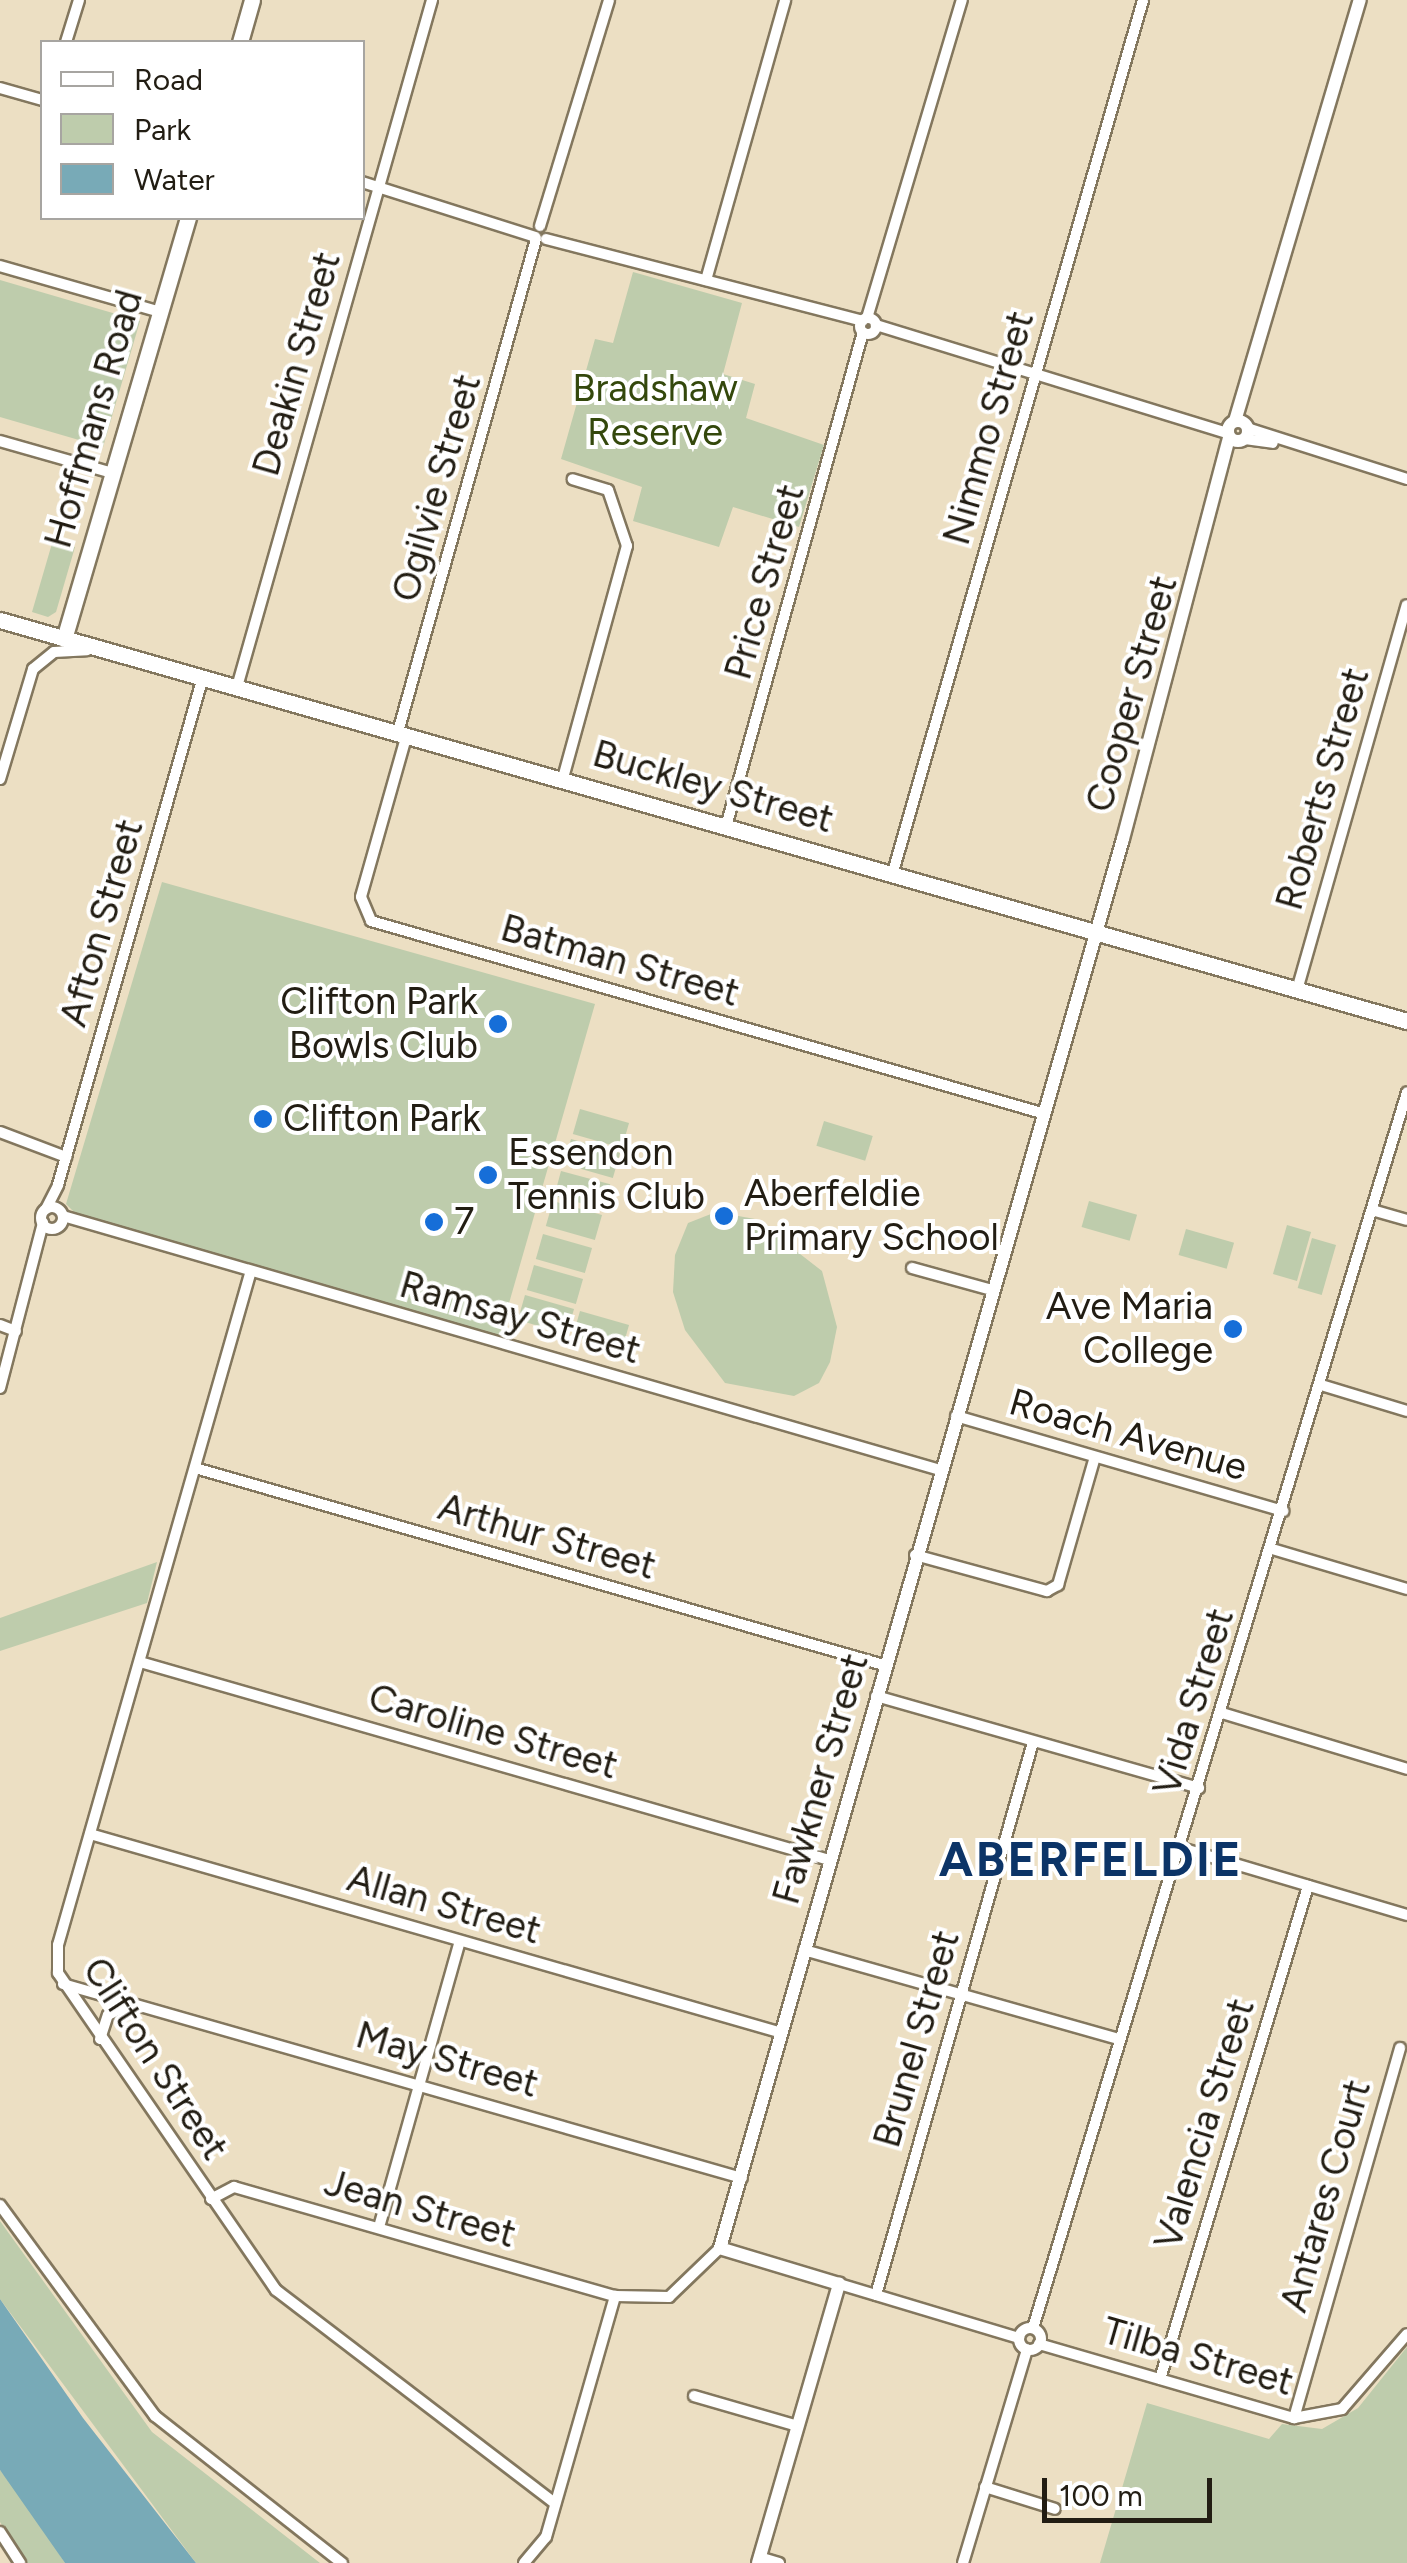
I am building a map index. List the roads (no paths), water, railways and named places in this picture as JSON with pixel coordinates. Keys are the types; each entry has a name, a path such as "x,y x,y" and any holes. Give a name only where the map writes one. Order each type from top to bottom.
{"main road":[{"path":"241,40 252,0"},
{"name":"Hoffmans Road","path":"64,639 187,220"},
{"name":"Buckley Street","path":"0,620 1407,1021"}],"street":[{"path":"67,40 78,0"},
{"name":"Deakin Street","path":"237,687 432,0"},
{"name":"Ogilvie Street","path":"402,733 608,0"},
{"path":"706,280 785,0"},
{"name":"Price Street","path":"726,824 962,0"},
{"name":"Nimmo Street","path":"894,872 1143,0"},
{"name":"Cooper Street","path":"1095,932 1360,0"},
{"path":"0,88 40,99"},
{"path":"365,183 1407,480"},
{"path":"0,266 160,312"},
{"path":"0,441 112,473"},
{"path":"564,778 627,546 608,490 574,479"},
{"name":"Roberts Street","path":"1297,990 1407,605"},
{"path":"0,779 29,677 54,652 108,651"},
{"name":"Afton Street","path":"54,1218 58,1185 203,678"},
{"name":"Batman Street","path":"402,733 361,898 370,921 1042,1113"},
{"name":"Fawkner Street","path":"615,2296 669,2297 720,2248 1095,932"},
{"name":"Vida Street","path":"1033,2328 1118,2039 1284,1511 1407,1092"},
{"path":"0,1132 66,1158"},
{"path":"1372,1210 1407,1220"},
{"path":"0,1388 40,1248 54,1218"},
{"name":"Ramsay Street","path":"54,1218 940,1470"},
{"path":"912,1268 992,1290"},
{"name":"Clifton Street","path":"250,1274 58,1945 63,1984 276,2290 556,2503"},
{"path":"0,1324 16,1331"},
{"path":"1321,1385 1407,1411"},
{"name":"Roach Avenue","path":"956,1416 1284,1511"},
{"path":"915,1555 1047,1591 1058,1584 1095,1457"},
{"name":"Arthur Street","path":"194,1468 884,1665"},
{"path":"1272,1549 1407,1589"},
{"name":"Caroline Street","path":"140,1662 829,1860"},
{"path":"876,1696 1199,1788"},
{"path":"1222,1713 1407,1769"},
{"name":"Brunel Street","path":"876,2294 1033,1742"},
{"name":"Allan Street","path":"90,1834 782,2032"},
{"path":"1181,1848 1407,1916"},
{"name":"Valencia Street","path":"1160,2379 1308,1886"},
{"path":"379,2228 460,1941"},
{"path":"804,1950 1118,2039"},
{"name":"May Street","path":"63,1984 742,2178"},
{"path":"100,2039 108,2015 134,2003"},
{"name":"Antares Court","path":"1294,2418 1400,2048"},
{"name":"Jean Street","path":"211,2199 234,2187 615,2296"},
{"path":"0,2205 155,2416 342,2563"},
{"path":"720,2248 1019,2338 1027,2349"},
{"path":"779,2563 758,2560 838,2284"},
{"path":"524,2563 539,2550 556,2503 615,2296"},
{"path":"1019,2338 1033,2328 1039,2344 1027,2349"},
{"name":"Tilba Street","path":"1039,2344 1294,2418 1342,2409 1407,2334"},
{"path":"962,2563 1027,2349"},
{"path":"694,2396 798,2426"},
{"path":"985,2487 1055,2510"},
{"path":"0,2532 20,2563"}],"water":[{"path":"0,2299 83,2418 196,2563 65,2563 0,2470"}],"place":[{"name":"Clifton Park Bowls Club","path":"498,1024"},
{"name":"Clifton Park","path":"263,1119"},
{"name":"Essendon Tennis Club","path":"488,1175"},
{"name":"Aberfeldie Primary School","path":"724,1216"},
{"name":"7","path":"434,1222"},
{"name":"Ave Maria College","path":"1233,1329"}],"district":[{"name":"ABERFELDIE","path":"1091,1860"}],"park label":[{"name":"Bradshaw Reserve","path":"655,411"}]}
